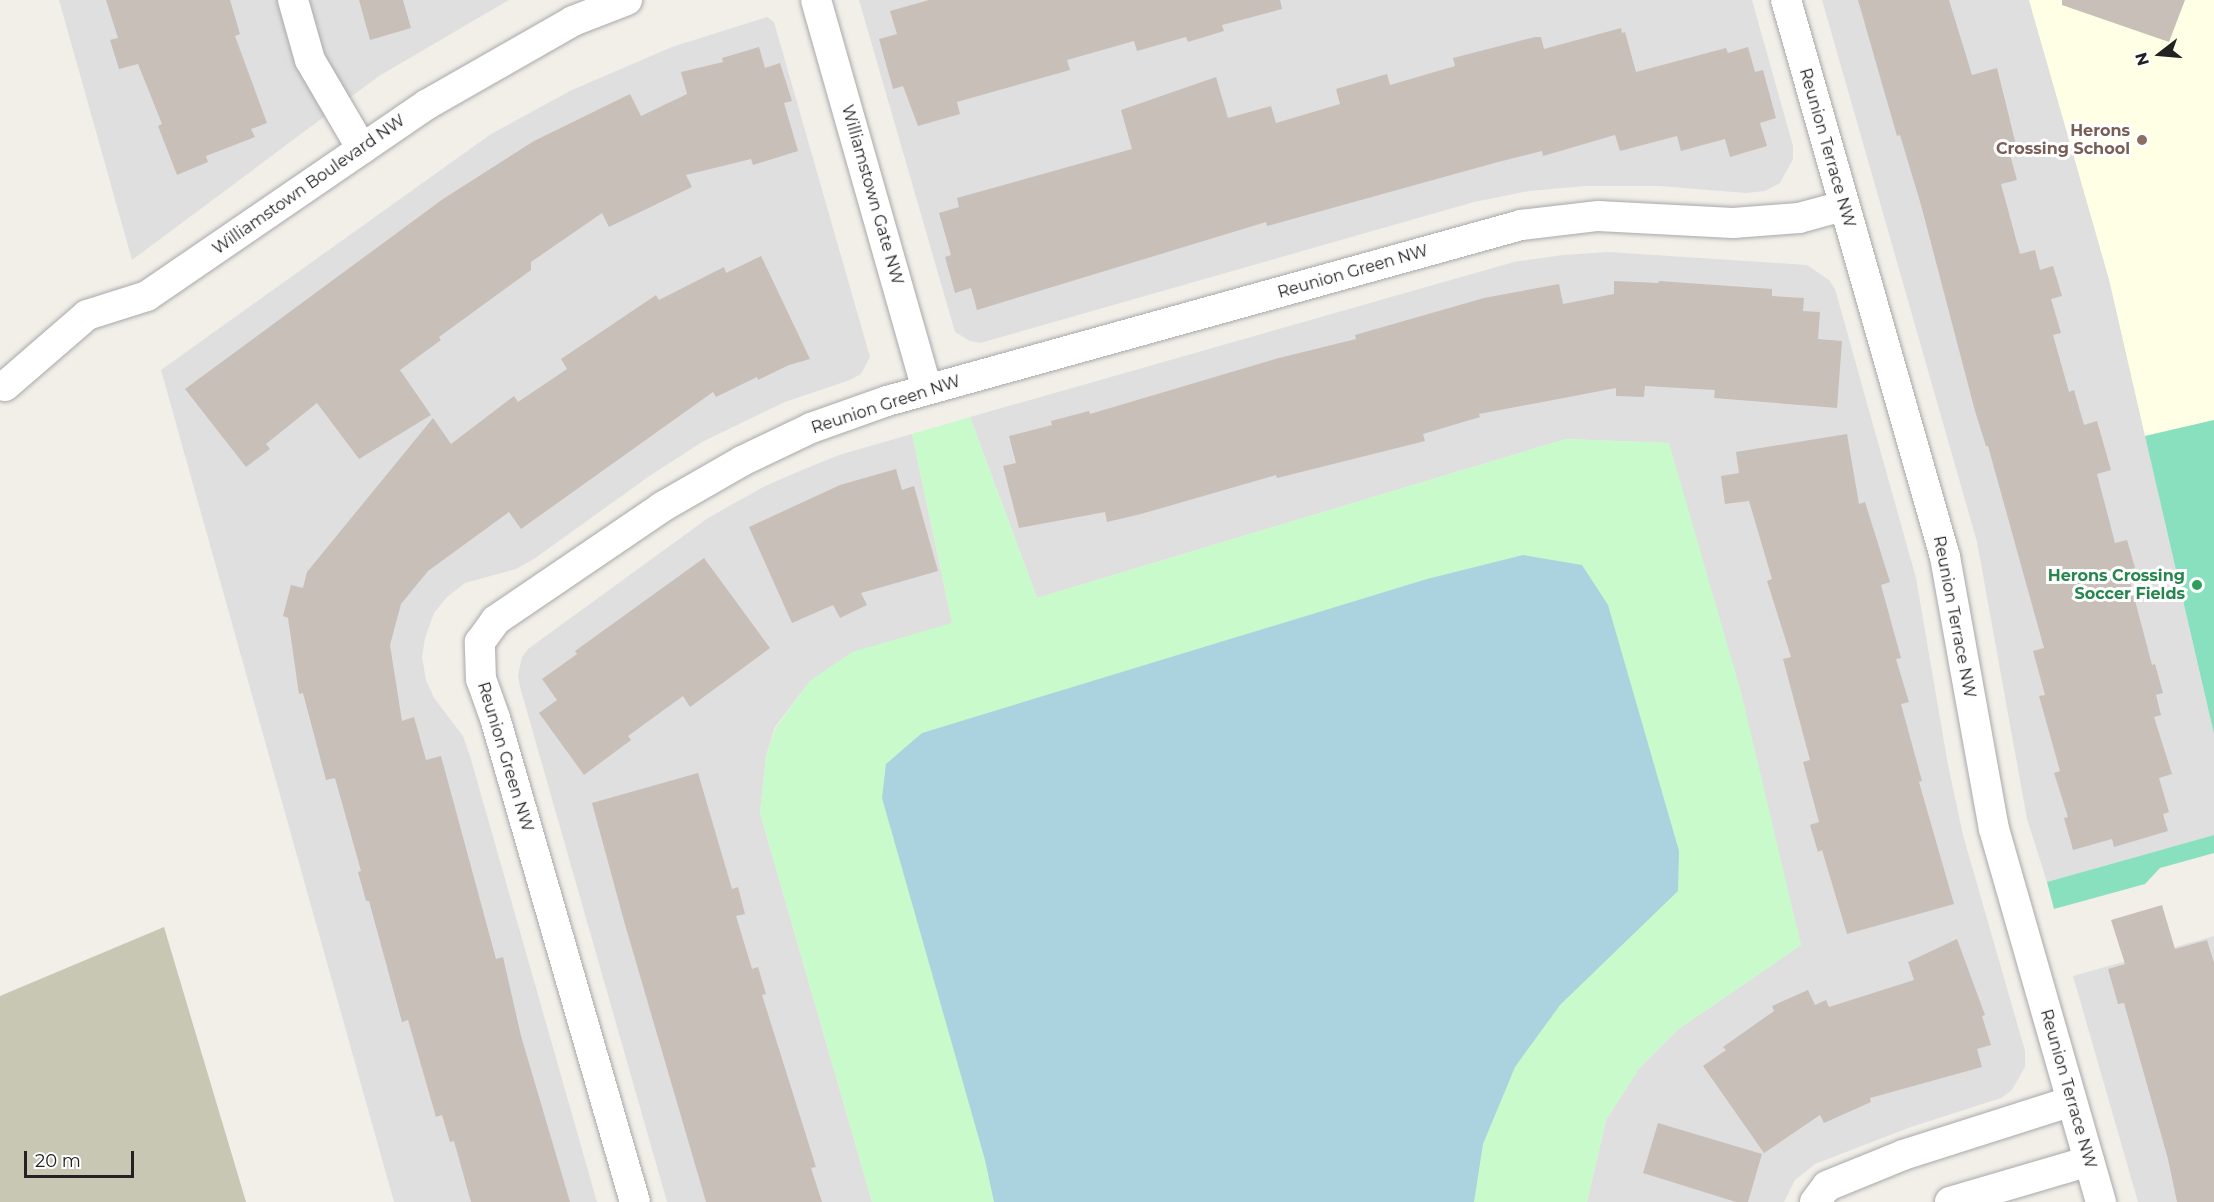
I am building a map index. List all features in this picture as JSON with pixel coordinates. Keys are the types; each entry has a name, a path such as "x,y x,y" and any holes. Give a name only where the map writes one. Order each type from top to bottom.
{"street":[{"path":"293,0 310,60 362,149"},
{"name":"Williamstown Boulevard NW","path":"5,386 87,315 147,296 426,105 573,21 627,0"},
{"name":"Williamstown Gate NW","path":"816,0 927,390"},
{"name":"Reunion Terrace NW","path":"1786,0 1945,557 1994,829 2101,1202"},
{"name":"Reunion Green NW","path":"635,1202 495,718 481,679 480,642 496,620 521,606 586,557 662,507 742,461 811,428 927,390 1521,225 1598,216 1733,223 1799,218 1843,206"},
{"path":"1815,1202 1827,1186 1903,1155 2072,1101"},
{"path":"1950,1202 2089,1161"}],"shaded area":[{"path":"59,0 509,0 379,76 132,260"},
{"path":"859,0 1752,0 1793,146 1793,159 1780,183 1765,191 1746,193 1659,186 1585,186 1529,191 1474,202 980,343 970,341 955,332"},
{"path":"1822,0 2029,0 2109,279 2214,734 2214,835 2047,882 2027,819 1977,542"},
{"name":"Herons Crossing School","path":"2029,0 2214,0 2214,420 2145,436 2109,279"},
{"path":"767,17 774,22 870,357 861,374 850,380 785,402 702,442 648,477 534,559 516,569 465,583 447,597 434,613 425,638 422,657 426,680 434,698 463,736 470,756 597,1202 394,1202 161,370 491,134 572,90 672,47"},
{"path":"1609,252 1807,265 1829,280 1835,289 1916,578 1948,765 1963,835 2025,1051 2025,1067 2012,1090 2001,1098 1911,1127 1815,1164 1795,1180 1784,1202 1587,1202 1606,1120 1640,1067 1677,1030 1801,945 1668,443 1566,439 1037,598 970,417 1514,262 1563,255"},
{"path":"912,434 952,623 810,681 775,727 766,756 760,813 872,1202 667,1202 520,687 518,675 522,657 528,649 708,518 765,486 802,470 839,455"},
{"path":"164,927 246,1202 0,1202 0,996"},
{"path":"2214,936 2214,1202 2138,1202 2073,976"}],"green space":[{"path":"970,417 1037,598 1566,439 1669,443 1741,692 1801,945 1677,1030 1640,1067 1606,1120 1587,1202 872,1202 760,813 766,756 776,727 810,681 852,652 952,623 912,434"},
{"name":"Herons Crossing Soccer Fields","path":"2214,420 2214,734 2145,436"},
{"path":"2214,835 2214,853 2160,868 2145,884 2054,909 2047,882"}],"water":[{"path":"1523,555 1582,565 1608,605 1679,851 1678,891 1560,1005 1515,1067 1483,1144 1474,1202 994,1202 985,1160 882,798 886,764 922,733 1427,579"}],"building":[{"path":"106,0 230,0 240,34 235,36 267,123 251,129 255,137 206,156 208,162 177,175 158,126 162,124 138,64 119,69 110,40 118,38"},
{"path":"359,0 403,0 411,28 370,40"},
{"path":"929,0 1280,0 1282,9 1222,25 1224,31 1188,42 1186,37 1137,51 1134,41 1067,60 1070,70 957,102 960,114 918,126 903,86 893,89 879,39 897,34 890,11"},
{"path":"1858,0 1949,0 1972,75 1997,68 2017,149 2009,151 2017,180 2001,184 2020,254 2035,250 2040,270 2053,266 2062,296 2051,299 2061,333 2053,335 2069,392 2074,390 2084,425 2097,421 2111,470 2097,474 2115,543 2127,540 2135,568 2127,570 2152,665 2155,664 2163,693 2156,695 2161,715 2154,717 2172,774 2159,778 2169,812 2163,814 2168,831 2114,847 2112,839 2073,850 2064,818 2068,817 2054,773 2060,771 2039,696 2045,695 2033,651 2044,648 1988,446 1986,446 1975,411 1921,205 1900,135 1897,136"},
{"path":"2062,0 2185,0 2169,42 2062,5"},
{"path":"1621,28 1622,33 1625,32 1636,72 1726,48 1728,53 1748,47 1755,72 1763,70 1776,118 1760,123 1767,146 1730,157 1725,139 1681,151 1677,136 1620,151 1615,135 1543,156 1542,151 1498,162 1267,226 1266,222 977,310 971,288 955,293 945,257 951,255 939,213 959,207 957,198 1132,149 1121,110 1216,77 1228,118 1271,106 1276,123 1340,104 1336,89 1387,74 1390,85 1455,66 1453,58 1535,37 1541,37 1544,49"},
{"path":"759,47 765,68 780,63 792,101 784,103 798,151 753,165 751,159 686,175 692,187 609,227 602,213 531,262 531,270 439,337 441,340 400,370 431,415 359,459 317,403 266,444 270,449 246,467 185,389 443,199 534,141 630,94 641,116 687,94 681,72 723,62 722,58"},
{"path":"761,256 810,359 789,365 758,380 757,377 716,397 713,392 521,529 509,512 428,571 401,604 390,645 402,721 414,717 426,760 441,756 496,959 503,957 521,1036 570,1202 471,1202 454,1141 450,1142 442,1115 436,1117 408,1020 402,1022 369,901 366,901 358,872 361,871 335,778 326,780 303,693 299,694 288,618 283,616 291,585 303,588 307,572 433,418 451,444 514,396 518,402 567,369 561,359 656,295 659,300 724,267 726,273"},
{"path":"1614,281 1658,283 1659,281 1772,289 1772,296 1804,298 1803,311 1820,312 1818,339 1842,341 1837,408 1714,398 1715,390 1645,386 1644,397 1616,396 1616,388 1479,414 1480,417 1423,434 1425,441 1277,478 1276,475 1107,522 1105,512 1019,528 1003,466 1016,463 1009,436 1052,425 1051,421 1089,411 1090,414 1275,359 1356,339 1355,335 1484,298 1559,284 1563,304 1614,294"},
{"path":"1847,434 1859,504 1865,502 1890,582 1881,585 1901,658 1896,659 1909,702 1901,704 1922,781 1919,782 1954,904 1847,934 1822,850 1818,852 1810,825 1819,822 1803,762 1810,760 1783,659 1791,657 1767,581 1772,579 1749,501 1725,504 1721,476 1739,473 1736,452"},
{"path":"896,469 902,490 914,486 938,571 861,593 867,605 840,618 833,605 792,623 749,527 840,485"},
{"path":"704,558 770,648 690,707 683,696 628,736 631,740 584,775 539,713 557,700 542,679 577,654 575,651"},
{"path":"698,773 732,889 738,887 745,914 736,916 752,969 758,967 766,994 762,995 816,1167 811,1168 822,1202 706,1202 624,921 592,803"},
{"path":"2162,905 2175,949 2207,940 2214,963 2214,1202 2177,1202 2168,1159 2124,1003 2118,1004 2108,969 2125,964 2111,920"},
{"path":"1957,939 1985,1015 1982,1016 1991,1045 1977,1049 1982,1067 1870,1098 1871,1102 1824,1123 1820,1115 1764,1153 1703,1066 1726,1050 1723,1047 1774,1011 1772,1006 1808,990 1815,1005 1826,1000 1829,1007 1914,980 1908,962"},
{"path":"1658,1123 1762,1154 1748,1202 1736,1202 1643,1173"}],"place":[{"name":"Herons Crossing School","path":"2142,140"},
{"name":"Herons Crossing Soccer Fields","path":"2197,585"}]}
